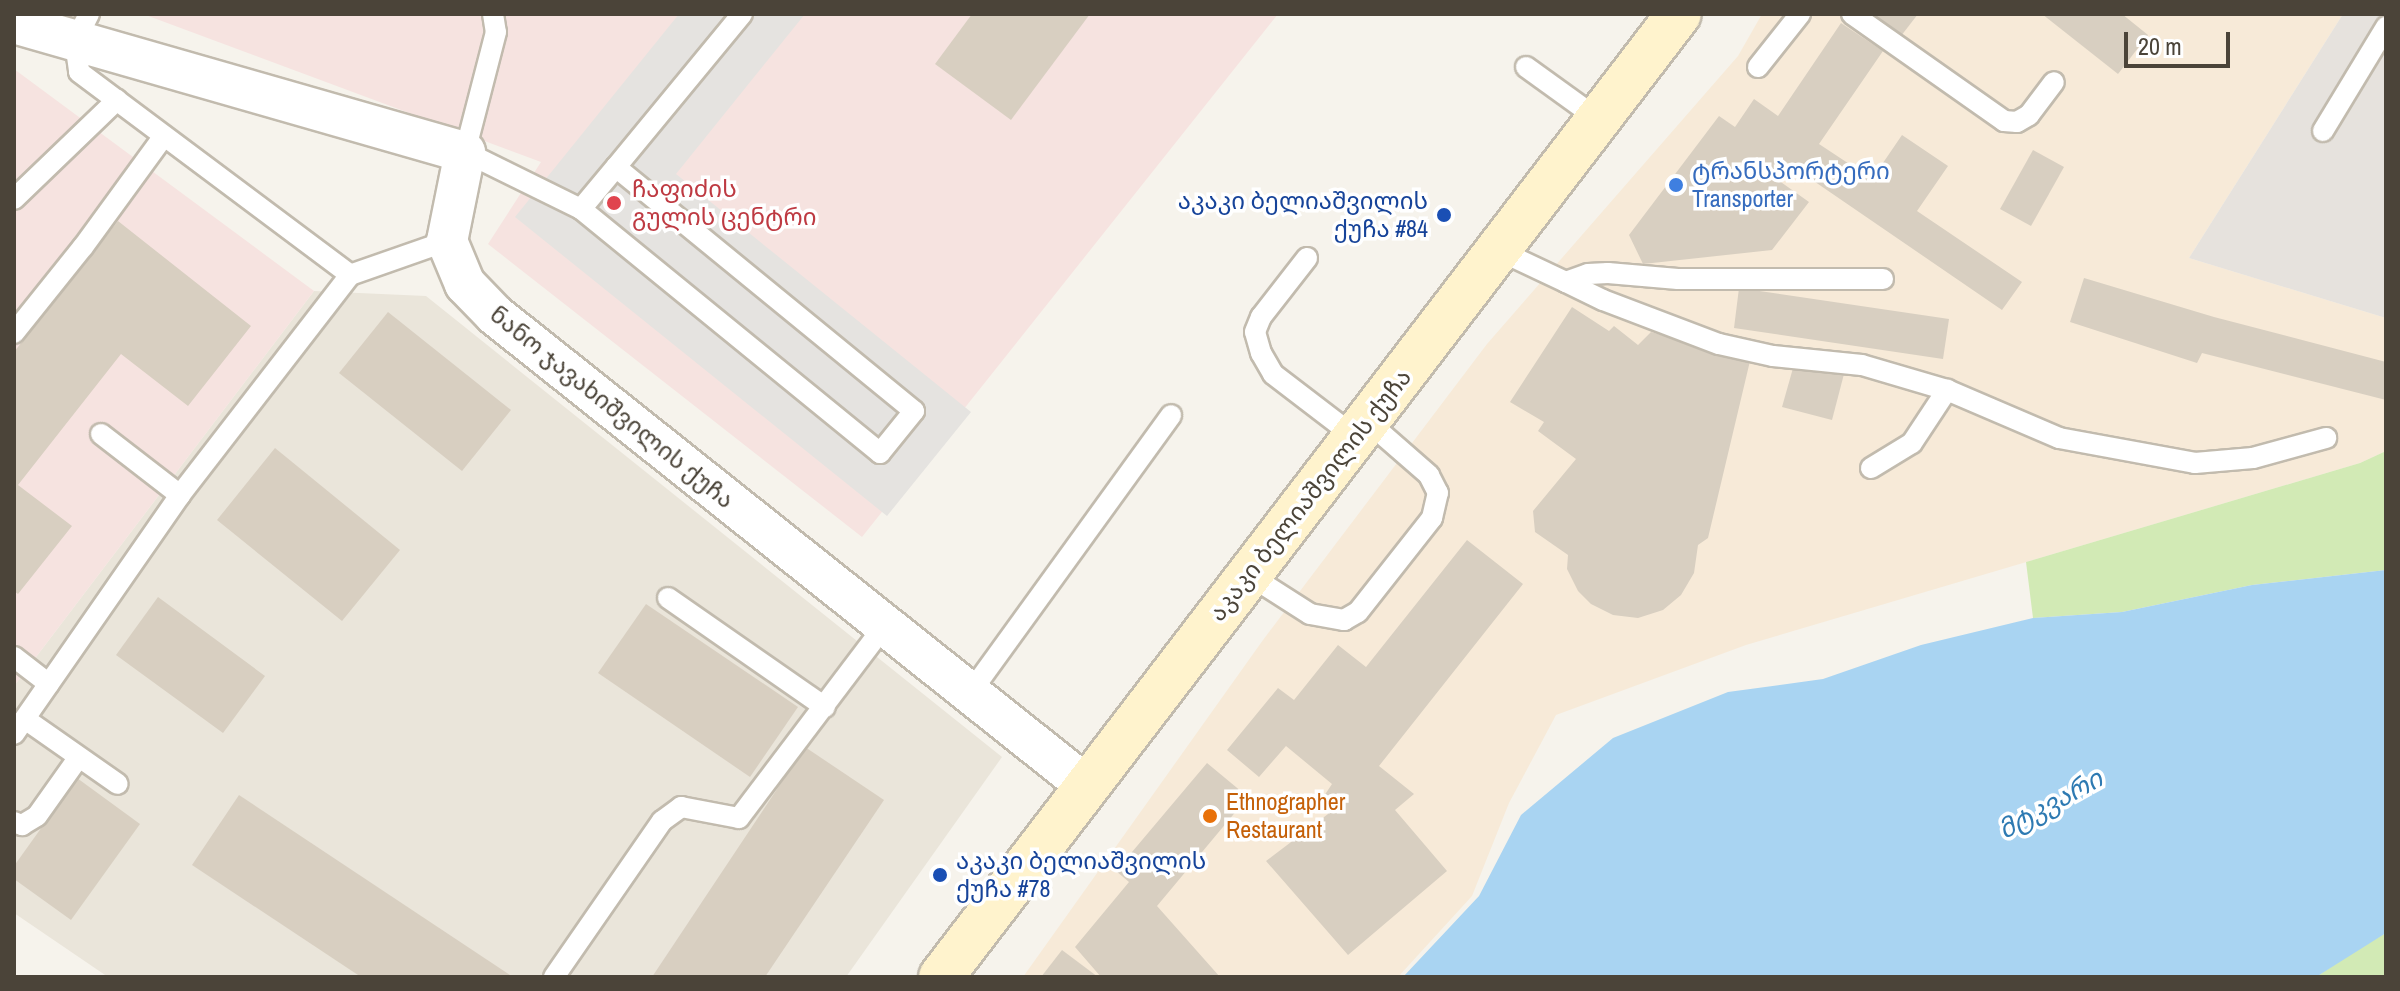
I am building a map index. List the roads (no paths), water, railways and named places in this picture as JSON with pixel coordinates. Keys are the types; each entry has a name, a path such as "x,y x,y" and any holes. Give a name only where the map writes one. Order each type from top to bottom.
{"main road":[{"name":"აკაკი ბელიაშვილის ქუჩა","path":"941,977 1679,14"}],"street":[{"path":"14,23 82,28 465,152 447,241"},
{"name":"ნანო ჯავახიშვილის ქუჩა","path":"447,241 465,284 527,343 1087,786"}],"lane":[{"path":"493,14 496,32 465,152 581,209 880,453 914,411 616,167"},
{"path":"581,209 742,14"},
{"path":"1758,67 1800,14"},
{"path":"1852,14 2004,121 2017,122 2029,115 2054,82"},
{"path":"2323,131 2386,27"},
{"path":"82,28 79,72 350,275"},
{"path":"1526,67 1598,119"},
{"path":"14,199 117,100"},
{"path":"14,333 164,136"},
{"path":"118,784 79,757 19,726 180,495 350,275 447,241"},
{"path":"1498,250 1603,300 1719,344 1773,356 1862,365 1947,390 2059,438 2195,463 2253,458 2326,438"},
{"path":"1249,575 1310,614 1344,620 1358,612 1432,518 1438,493 1429,475 1273,374 1261,353 1255,332 1261,317 1307,258"},
{"path":"1566,282 1598,273 1678,279 1883,279"},
{"path":"1871,468 1912,443 1947,390"},
{"path":"970,693 1171,415"},
{"path":"101,434 180,495"},
{"path":"668,598 825,707"},
{"path":"554,977 662,821 681,807 739,818 885,625"},
{"path":"14,657 49,684"},
{"path":"14,822 22,825 37,816 79,757"}],"water":[{"name":"მტკვარი","path":"2386,570 2386,933 2316,977 1403,977 1479,896 1521,815 1613,738 1728,692 1823,679 1921,645 2033,618 2122,612 2252,585"}],"place":[{"name":"ტრანსპორტერი Transporter","path":"1676,185"},
{"name":"ჩაფიძის გულის ცენტრი","path":"614,203"},
{"name":"აკაკი ბელიაშვილის ქუჩა #84","path":"1444,215"},
{"name":"Ethnographer Restaurant","path":"1210,816"},
{"name":"აკაკი ბელიაშვილის ქუჩა #78","path":"940,875"}]}
